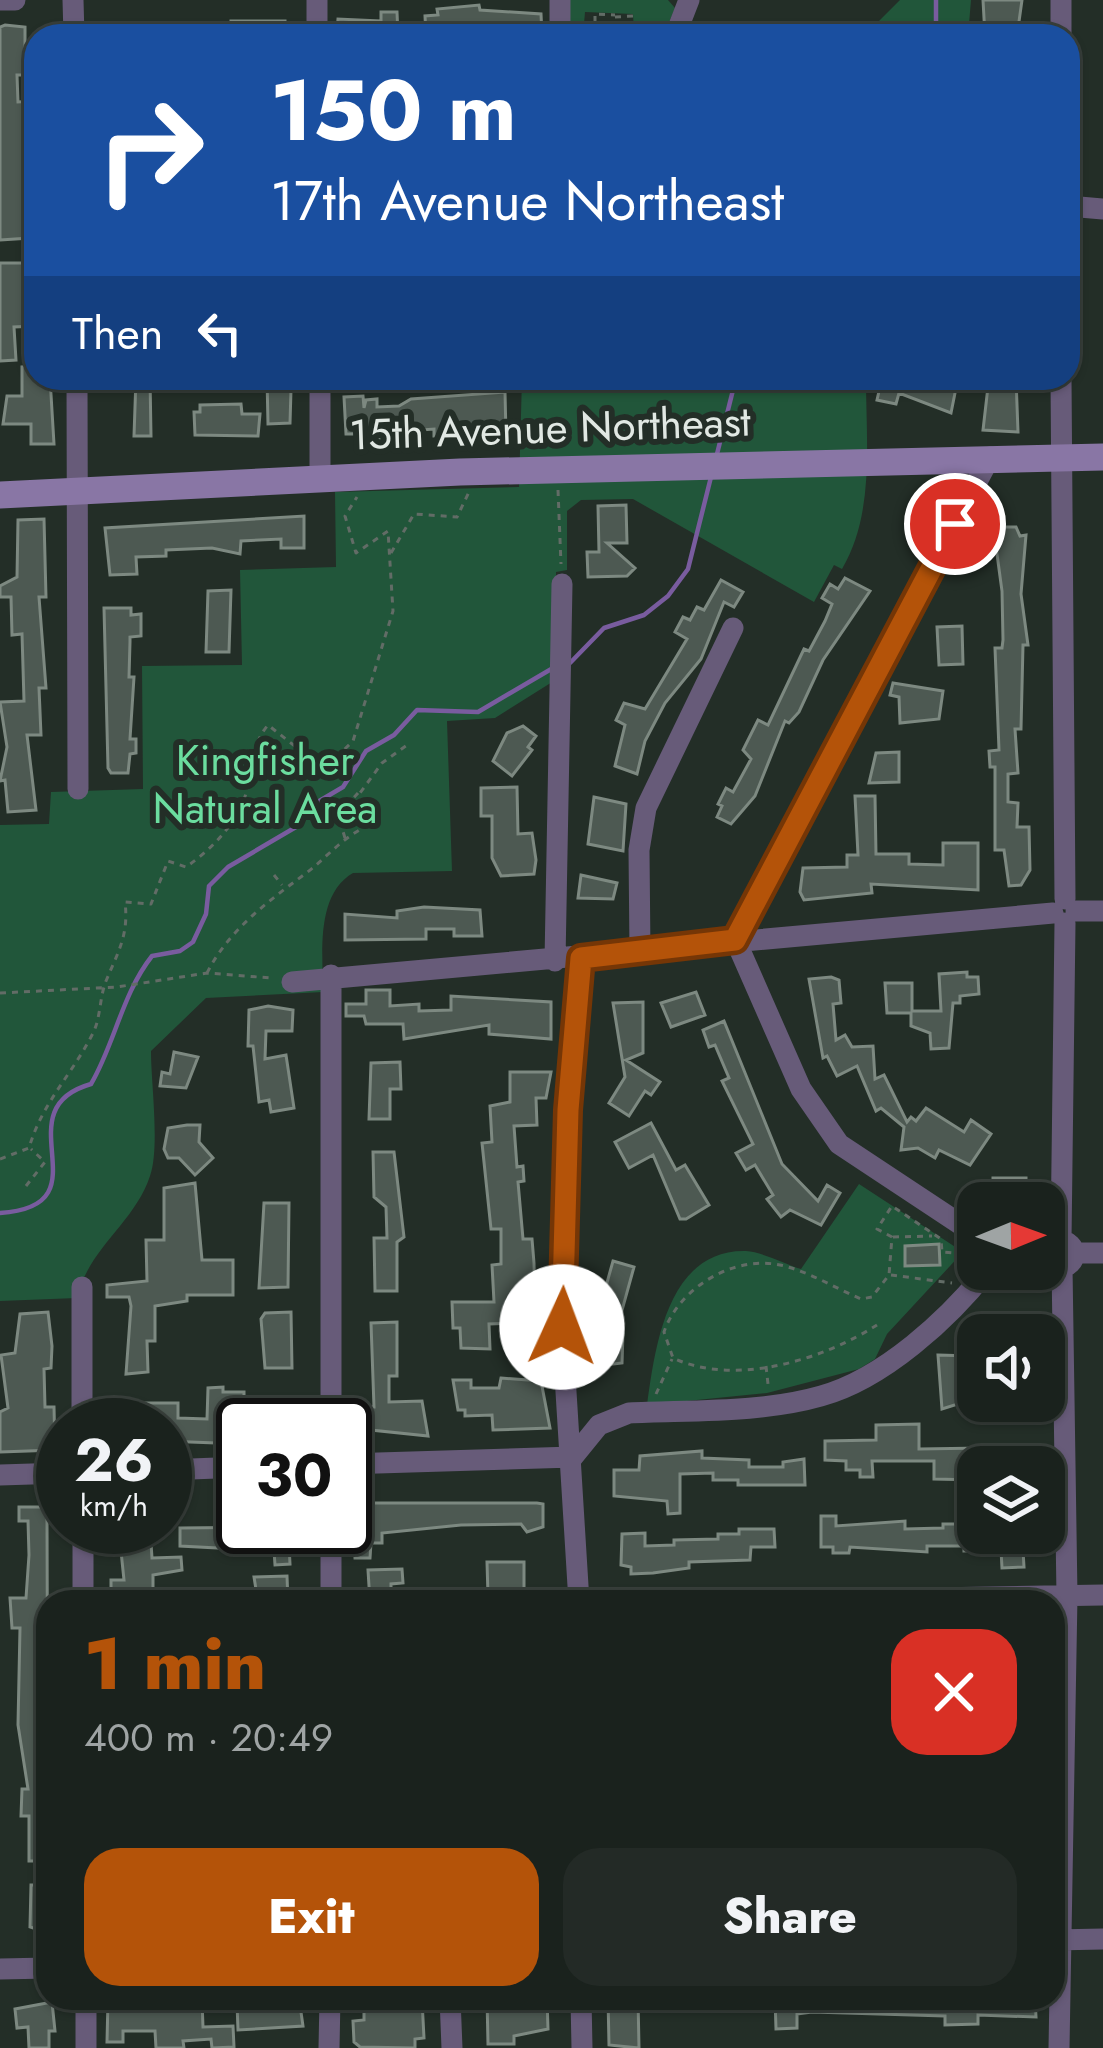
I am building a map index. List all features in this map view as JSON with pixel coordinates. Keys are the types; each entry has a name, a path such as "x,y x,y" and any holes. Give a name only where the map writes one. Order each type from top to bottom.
{"street":[{"path":"0,0 15,0"},
{"path":"77,390 78,790"},
{"path":"320,390 320,479"},
{"path":"1059,1182 1065,912 1060,390"},
{"name":"15th Avenue Northeast","path":"0,495 467,472 1103,457"},
{"path":"735,940 989,458"},
{"path":"555,961 562,584"},
{"path":"640,953 640,850 646,808 733,628"},
{"path":"292,982 1103,911"},
{"path":"735,940 801,1089 839,1144 957,1222"},
{"path":"578,1590 562,1327 568,1110 581,958"},
{"path":"331,975 331,1398"},
{"path":"1065,1254 1103,1252"},
{"path":"82,1287 82,1398"},
{"path":"372,1463 573,1457 599,1425 649,1412 823,1396 881,1366 970,1290"},
{"path":"1059,1290 1065,1682"},
{"path":"0,1474 36,1473"},
{"path":"83,1554 83,1590"},
{"path":"331,1554 331,1590"},
{"path":"1067,1596 1103,1595"},
{"path":"1065,1940 1103,1939"},
{"path":"0,1969 36,1968"},
{"path":"86,2010 86,2048"},
{"path":"329,2010 329,2048"},
{"path":"450,2010 452,2048"},
{"path":"581,2010 582,2048"},
{"path":"1059,2010 1059,2048"}],"path":[{"path":"595,24 595,14 633,16 633,24"},
{"path":"557,473 562,584"},
{"path":"29,1148 46,1099 70,1075 96,1029 103,988 129,931 125,902 151,904 168,861 186,867 229,828 247,794 256,739 268,725 324,769 353,741 393,611 388,531 356,553 347,523 346,512 357,499 357,477"},
{"path":"345,838 338,815 382,763 407,745"},
{"path":"207,973 219,950 238,937 261,904 363,828 368,819 360,793"},
{"path":"274,875 283,886"},
{"path":"0,993 103,988 207,973 250,973 292,982"},
{"path":"0,1159 29,1148"},
{"path":"26,1186 45,1162 29,1148"},
{"path":"937,1236 892,1237 877,1229 892,1206 937,1236 942,1252 957,1253"},
{"path":"649,1412 673,1358 664,1332 670,1316 705,1281 725,1272 779,1265 861,1299 872,1297 889,1275 892,1237"},
{"path":"889,1275 930,1276 957,1284"},
{"path":"673,1358 692,1367 766,1366 836,1348 877,1325"},
{"path":"766,1366 767,1380"}],"green space":[{"path":"569,0 668,0 675,8 668,24 634,24 633,14 585,12 584,24 567,24"},
{"path":"900,0 971,0 969,24 876,24"},
{"name":"Kingfisher Natural Area","path":"522,390 866,390 867,452 860,525 842,569 834,565 814,602 633,499 581,500 567,511 567,570 556,572 557,679 495,718 447,721 452,871 353,873 341,883 332,896 324,927 323,992 206,998 151,1051 155,1133 150,1176 134,1208 91,1264 77,1298 0,1301 0,825 49,824 51,792 143,789 142,666 242,665 240,570 336,567 335,492 519,487"},
{"path":"859,1184 957,1248 957,1258 887,1334 875,1359 859,1369 767,1393 647,1405 670,1306 698,1266 719,1255 746,1251 801,1269"}],"building":[{"path":"983,0 1022,0 1019,24 984,24"},
{"path":"479,5 480,10 541,14 541,24 425,24 425,16 438,15 437,9"},
{"path":"381,12 397,12 398,24 338,24 338,19 381,21"},
{"path":"231,21 285,21 285,24"},
{"path":"0,27 24,27 24,75 17,75 18,102 24,102 24,238 0,240"},
{"path":"0,263 24,263 24,327 14,327 16,360 0,361"},
{"path":"22,367 24,390 51,390 54,444 31,444 31,424 3,424 7,396 22,396"},
{"path":"136,390 150,390 151,436 134,436"},
{"path":"267,390 291,390 290,423 268,424"},
{"path":"879,390 956,390 951,413 899,393 896,404 877,400"},
{"path":"988,390 1016,390 1018,432 983,430"},
{"path":"505,392 506,435 434,436 434,429 379,433 379,439 367,440 366,434 346,434 344,397 363,396 364,408 366,400 377,399 377,407 399,406 411,399"},
{"path":"241,404 242,414 260,414 258,436 195,435 194,412 200,412 200,405"},
{"path":"626,505 627,543 607,543 635,568 627,576 588,577 587,552 599,552 598,506"},
{"path":"304,516 304,548 281,548 281,539 241,541 240,554 212,548 166,550 166,556 136,557 137,574 110,575 105,528"},
{"path":"44,519 46,597 39,597 46,688 39,688 41,735 27,735 36,810 8,812 5,780 0,781 7,747 0,702 24,701 22,634 12,635 11,597 0,597 0,586 17,577 18,520"},
{"path":"1002,527 1016,527 1020,536 1026,535 1021,594 1028,645 1023,645 1021,729 1015,729 1018,773 1008,774 1008,802 1018,803 1017,827 1029,827 1030,870 1021,885 1009,886 1004,850 995,850 995,767 990,767 989,751 999,750 995,648 1002,648 1003,640 1002,591 994,532 1002,532"},
{"path":"845,578 870,591 823,660 799,712 789,723 785,721 755,796 731,824 717,817 722,806 718,804 726,788 733,792 751,759 743,750 758,720 768,725 804,649 809,651 825,621 832,604 822,598 830,584 838,589"},
{"path":"721,580 743,592 734,607 724,602 701,659 665,703 645,741 637,774 615,766 625,725 616,720 624,703 645,709 687,639 675,632 683,617 690,620 697,607 704,610"},
{"path":"231,590 229,652 206,652 208,591"},
{"path":"104,608 131,608 131,615 141,614 141,636 130,637 129,677 134,677 130,739 136,739 136,753 130,754 128,773 111,773 108,768"},
{"path":"962,626 963,664 939,665 937,627"},
{"path":"893,683 943,691 939,719 900,723 899,697 890,695"},
{"path":"523,726 536,736 528,747 532,750 512,776 493,761 507,733"},
{"path":"899,752 899,782 869,783 876,753"},
{"path":"517,787 518,834 532,833 534,874 501,876 492,858 492,816 481,816 481,788"},
{"path":"855,796 875,796 876,854 909,854 909,864 943,865 943,843 978,843 978,890 871,884 872,893 804,900 800,892 803,868 847,867 847,855 858,855"},
{"path":"594,797 626,804 623,851 588,844"},
{"path":"581,875 617,883 613,899 578,898"},
{"path":"424,907 480,910 482,936 426,929 426,939 345,940 345,914 397,918 397,911"},
{"path":"967,972 967,977 978,977 979,994 960,996 960,1003 953,1003 949,1048 931,1049 930,1033 911,1026 911,1013 887,1013 885,983 912,983 912,1011 941,1011 939,974"},
{"path":"809,979 839,980 841,1003 833,1004 836,1040 845,1035 852,1047 873,1046 875,1079 884,1075 907,1122 911,1117 916,1121 926,1108 964,1132 971,1120 991,1134 970,1165 939,1150 935,1158 918,1148 901,1150 904,1127 881,1108 876,1111 857,1066 837,1076 827,1056 823,1058"},
{"path":"366,990 390,990 390,1006 419,1004 419,1011 451,1010 451,996 551,1002 551,1039 489,1034 489,1025 404,1039 403,1024 366,1024 364,1016 346,1016 346,1004 366,1004"},
{"path":"696,992 705,1015 671,1027 661,1003"},
{"path":"643,1002 643,1053 626,1060 660,1082 651,1095 645,1091 629,1116 609,1103 625,1077 613,1003"},
{"path":"268,1006 293,1010 292,1031 266,1031 265,1059 286,1055 294,1108 271,1112 269,1100 259,1102 253,1046 248,1046 249,1010"},
{"path":"724,1021 782,1164 818,1201 827,1185 840,1193 821,1225 790,1210 781,1217 767,1199 773,1195 755,1165 746,1170 736,1153 753,1144 722,1081 729,1078 715,1045 709,1047 703,1030"},
{"path":"174,1052 198,1057 186,1088 160,1086 162,1072 170,1074"},
{"path":"400,1062 401,1089 390,1089 390,1119 369,1119 371,1063"},
{"path":"510,1072 551,1072 546,1098 536,1098 537,1125 514,1126 517,1167 523,1166 524,1181 518,1182 523,1239 532,1239 536,1354 516,1354 515,1323 489,1324 490,1349 461,1348 460,1328 453,1328 452,1302 494,1302 492,1265 501,1264 501,1229 491,1229 482,1143 492,1142 490,1106 510,1102"},
{"path":"651,1123 676,1170 685,1165 709,1205 686,1219 680,1219 653,1155 629,1168 615,1142"},
{"path":"200,1125 199,1142 213,1158 195,1175 179,1158 168,1158 164,1149 168,1128"},
{"path":"373,1152 394,1152 404,1237 397,1242 397,1291 375,1291 374,1238 387,1238 386,1207 374,1197"},
{"path":"993,1178 1026,1178 1026,1182 993,1182"},
{"path":"195,1183 202,1260 233,1260 233,1295 187,1295 187,1301 155,1306 155,1341 147,1341 148,1372 126,1374 131,1306 129,1297 107,1297 107,1285 147,1281 146,1240 164,1240 164,1188"},
{"path":"264,1203 289,1203 288,1287 259,1288"},
{"path":"939,1244 940,1265 905,1266 905,1246"},
{"path":"613,1261 634,1267 621,1314 600,1308"},
{"path":"48,1312 51,1368 44,1369 45,1398 36,1398 36,1451 0,1452 0,1412 8,1408 1,1355 15,1353 20,1314"},
{"path":"291,1312 292,1368 265,1368 261,1319 265,1313"},
{"path":"397,1322 397,1376 389,1376 389,1402 422,1401 428,1436 372,1430 371,1323"},
{"path":"608,1333 623,1334 622,1363 588,1367 585,1346 607,1339"},
{"path":"938,1355 957,1356 957,1404 942,1409"},
{"path":"501,1378 541,1381 550,1428 493,1430 492,1415 465,1416 465,1410 458,1410 453,1380 471,1380 471,1388 499,1388"},
{"path":"208,1388 244,1392 244,1398 216,1398 216,1443 192,1442 192,1418 207,1419"},
{"path":"919,1424 919,1449 957,1448 957,1480 934,1479 934,1461 872,1461 873,1477 860,1477 860,1470 846,1470 846,1461 825,1460 825,1441 876,1440 876,1425"},
{"path":"702,1451 702,1458 749,1460 749,1467 783,1467 783,1462 804,1459 805,1485 738,1485 738,1480 713,1480 713,1473 680,1474 680,1513 668,1514 667,1501 614,1496 614,1470 639,1470 640,1456"},
{"path":"372,1503 543,1504 543,1527 527,1532 521,1524 461,1525 382,1533 382,1543 372,1543"},
{"path":"19,1507 36,1507 36,1554 47,1554 47,1590 36,1590 36,1861 29,1861 29,1816 21,1816 22,1789 28,1789 18,1725 20,1628 12,1628 10,1598 26,1598 28,1521 19,1521"},
{"path":"821,1516 836,1516 836,1526 905,1521 905,1529 957,1524 957,1546 927,1546 927,1552 850,1547 849,1553 833,1553 833,1547 821,1547"},
{"path":"192,1528 216,1528 216,1548 192,1547"},
{"path":"739,1529 774,1529 775,1547 751,1547 750,1560 689,1562 689,1568 653,1573 631,1574 631,1567 621,1565 622,1534 645,1533 645,1546 674,1545 674,1540 739,1534"},
{"path":"121,1554 181,1557 182,1570 153,1575 153,1590 111,1590 111,1580 124,1580"},
{"path":"274,1554 290,1554 290,1564 275,1565"},
{"path":"1001,1554 1023,1554 1024,1567 1002,1568"},
{"path":"487,1562 524,1562 524,1590 488,1590"},
{"path":"402,1569 403,1583 391,1584 391,1590 369,1590 368,1570"},
{"path":"287,1576 288,1590 256,1590 254,1577"},
{"path":"31,1885 36,1885 36,1929 30,1927"},
{"path":"36,2005 36,2010 53,2010 55,2031 49,2031 49,2048 29,2048 28,2027 17,2028 15,2009"},
{"path":"108,2010 202,2010 203,2027 233,2026 234,2047 212,2048 211,2039 183,2041 184,2048 156,2048 155,2031 123,2031 123,2042 107,2042"},
{"path":"237,2010 301,2010 303,2026 238,2030"},
{"path":"364,2010 423,2010 424,2038 415,2039 415,2048 360,2047 354,2042 353,2021 364,2020"},
{"path":"487,2010 547,2010 548,2029 514,2036 514,2044 488,2044"},
{"path":"608,2010 638,2010 639,2048 609,2045"},
{"path":"775,2010 1036,2010 1036,2017 978,2015 978,2024 945,2025 945,2016 812,2012 797,2014 797,2028 776,2029"}],"waterway":[{"path":"936,0 936,24"},
{"path":"717,454 733,390"},
{"path":"570,663 604,628 644,615 668,596 688,569 711,477"},
{"path":"0,1213 31,1207 47,1194 53,1176 54,1114 65,1097 91,1084 133,986 152,956 180,951 193,942 206,914 209,886 228,867 296,827 309,807 343,787 366,751 394,735 417,710 478,712 553,668"}],"route":[{"path":"562,1327 568,1110 581,958 735,940 955,524"}]}
